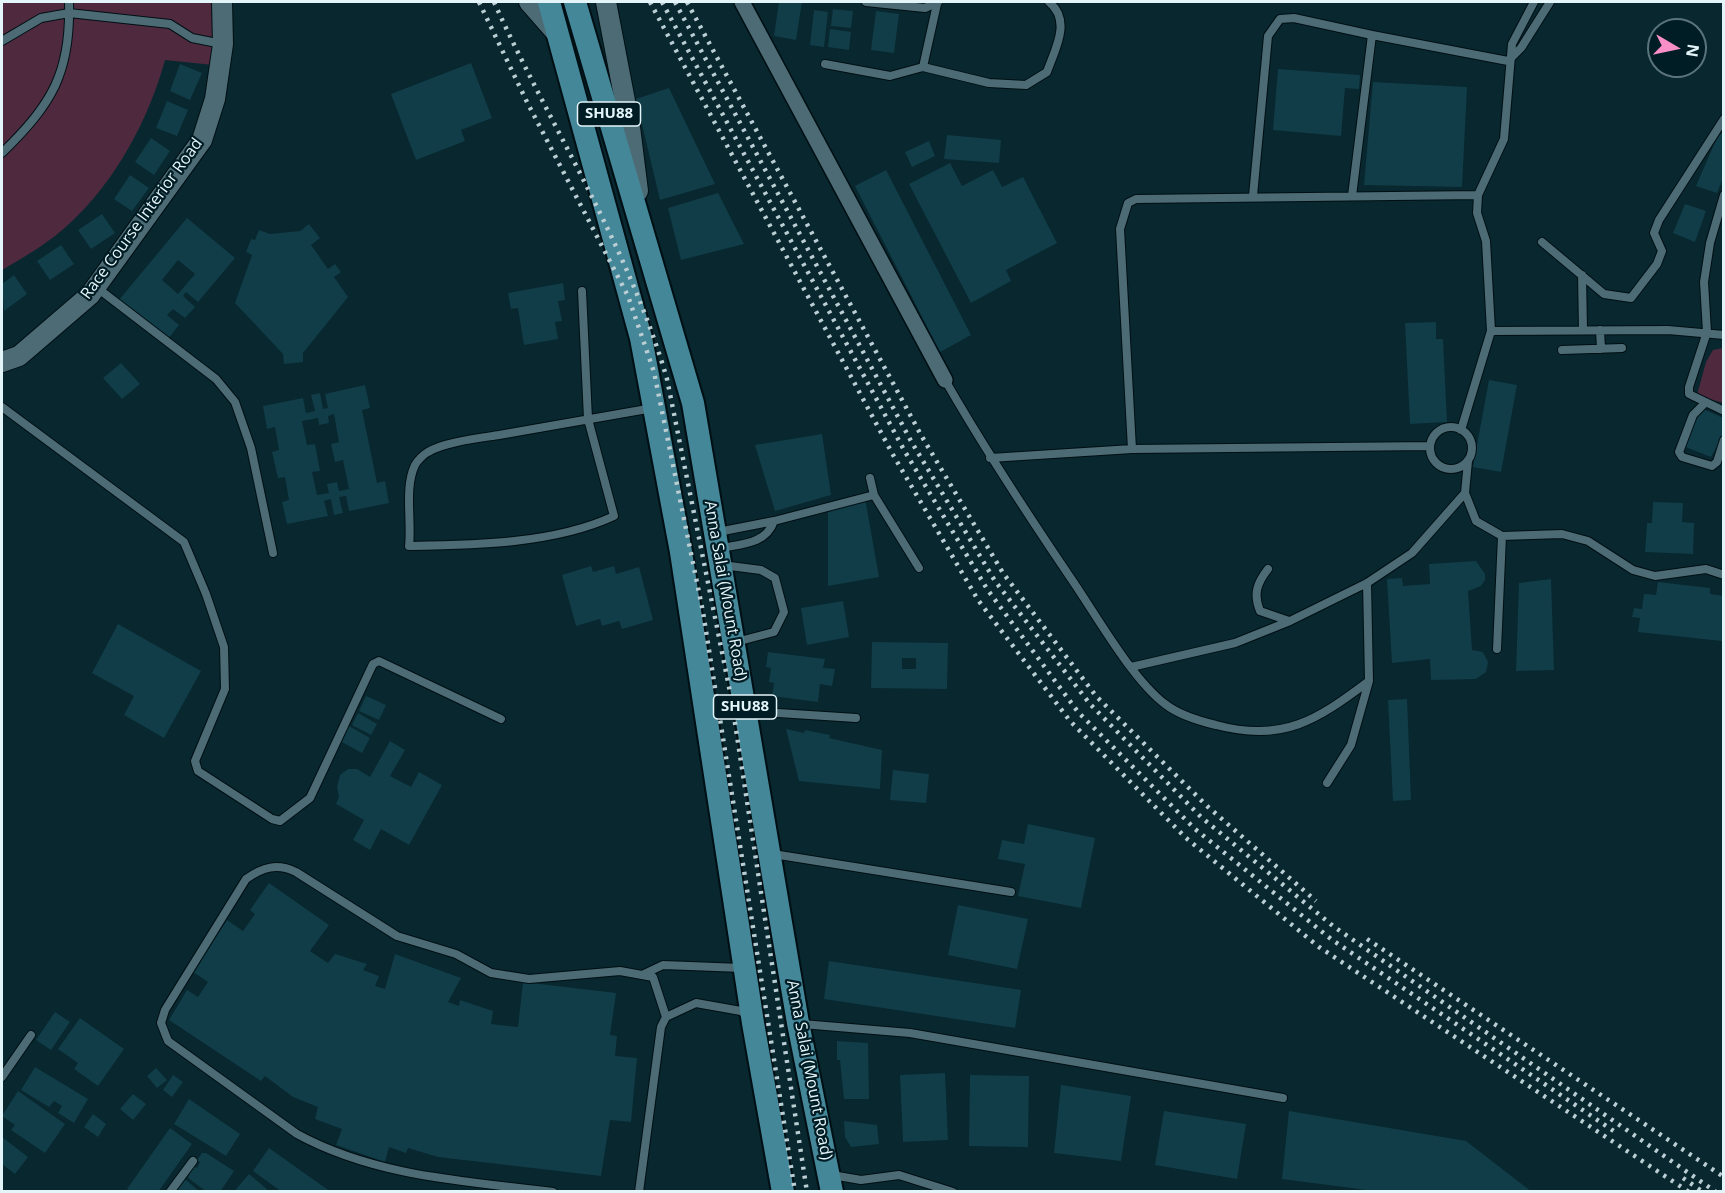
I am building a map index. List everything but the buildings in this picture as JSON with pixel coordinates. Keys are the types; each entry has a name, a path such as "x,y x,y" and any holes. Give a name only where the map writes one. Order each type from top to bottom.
{"main road":[{"name":"SHU88","path":"549,2 641,338 681,552 753,1023 783,1191"},
{"name":"Anna Salai (Mount Road)","path":"575,2 693,403 798,1023 831,1183"}],"street":[{"name":"Race Course Interior Road","path":"2,362 20,356 90,295 202,140 215,99 223,44 222,2"},
{"path":"530,2 558,35"},
{"path":"606,2 630,127 642,227"},
{"path":"742,2 945,380"}],"lane":[{"path":"2,153 31,122 61,75 68,51 69,2"},
{"path":"866,2 925,8 938,3"},
{"path":"825,64 890,76 922,67 989,83 1026,85 1047,72 1062,26 1057,8 1049,2"},
{"path":"1461,430 1491,331 1486,241 1477,213 1478,195 1504,139 1508,111 1508,61 1512,44 1534,2"},
{"path":"1508,61 1521,48 1550,2"},
{"path":"922,67 938,3"},
{"path":"2,41 41,18 69,13 170,24 192,38 223,44"},
{"path":"1253,196 1268,36 1280,19 1294,18 1508,61"},
{"path":"1352,196 1372,35"},
{"path":"1542,242 1604,294 1631,298 1657,264 1662,251 1654,233 1659,220 1724,119"},
{"path":"1132,449 1120,229 1128,203 1136,199 1253,196 1478,195"},
{"path":"1724,195 1710,243 1704,282 1707,332 1689,387 1689,394 1704,404 1724,411"},
{"path":"1582,275 1583,330"},
{"path":"96,287 216,379 235,402 251,447 273,553"},
{"path":"582,291 588,419 614,516 594,525 548,535 480,544 409,546 410,492 415,464 428,451 470,440 588,419 654,408"},
{"path":"1491,331 1600,330 1707,332 1724,335"},
{"path":"1600,330 1601,349"},
{"path":"1562,350 1623,348"},
{"path":"945,380 990,458 1131,667 1165,704 1195,720 1237,731 1274,732 1323,715 1370,681"},
{"path":"1704,404 1693,415 1679,452 1682,456 1712,466 1717,462 1724,440"},
{"path":"2,407 184,542 206,594 224,647 225,689 195,761 198,771 272,819 280,821 310,798 373,664 379,661 501,719"},
{"path":"1468,461 1456,468 1443,468 1433,459 1430,446 1436,433 1448,427 1467,434 1472,447 1468,461 1466,493 1476,521 1502,536 1562,534 1588,541 1633,570 1655,576 1706,568 1724,575"},
{"path":"990,458 1132,449 1430,446"},
{"path":"870,478 874,495 920,568"},
{"path":"1131,667 1235,643 1290,621 1368,584 1413,553 1466,493"},
{"path":"718,549 774,521 874,495"},
{"path":"718,549 757,541 770,533 774,521"},
{"path":"1497,649 1502,536"},
{"path":"718,549 776,578 784,612 774,632 734,643"},
{"path":"1268,569 1259,580 1255,598 1260,611 1290,621"},
{"path":"1327,783 1351,745 1370,681 1368,584"},
{"path":"745,711 856,718"},
{"path":"769,854 1011,892"},
{"path":"553,1191 407,1174 314,1143 168,1041 163,1032 162,1015 246,879 264,869 279,866 296,872 397,936 456,954 491,973 529,979 620,971 653,977 666,1017"},
{"path":"644,974 663,965 745,969"},
{"path":"639,1191 661,1027 666,1017 696,1003 741,1011 753,1023"},
{"path":"798,1023 910,1033 1283,1098"},
{"path":"2,1077 31,1035"},
{"path":"170,1191 193,1161"},
{"path":"831,1183 899,1175 953,1191"}],"shaded area":[{"path":"2,2 216,2 213,65 165,60 140,127 102,189 62,230 2,270"},
{"path":"1723,348 1723,403 1697,395 1706,362 1713,350"}],"railway":[{"path":"479,2 527,102 628,296 654,372 703,612 795,1192"},
{"path":"494,2 632,281 667,379 731,697 807,1192"},
{"path":"650,2 892,453 978,600 1070,721 1186,838 1319,947 1689,1192"},
{"path":"662,2 904,450 987,589 1078,712 1195,829 1331,939 1618,1134"},
{"path":"675,2 911,441 995,581 1090,704 1201,817 1333,926 1716,1192"},
{"path":"687,2 921,435 1003,573 1096,696 1207,806 1316,901"},
{"path":"1367,939 1724,1177"},
{"path":"1683,1178 1703,1192"}]}
